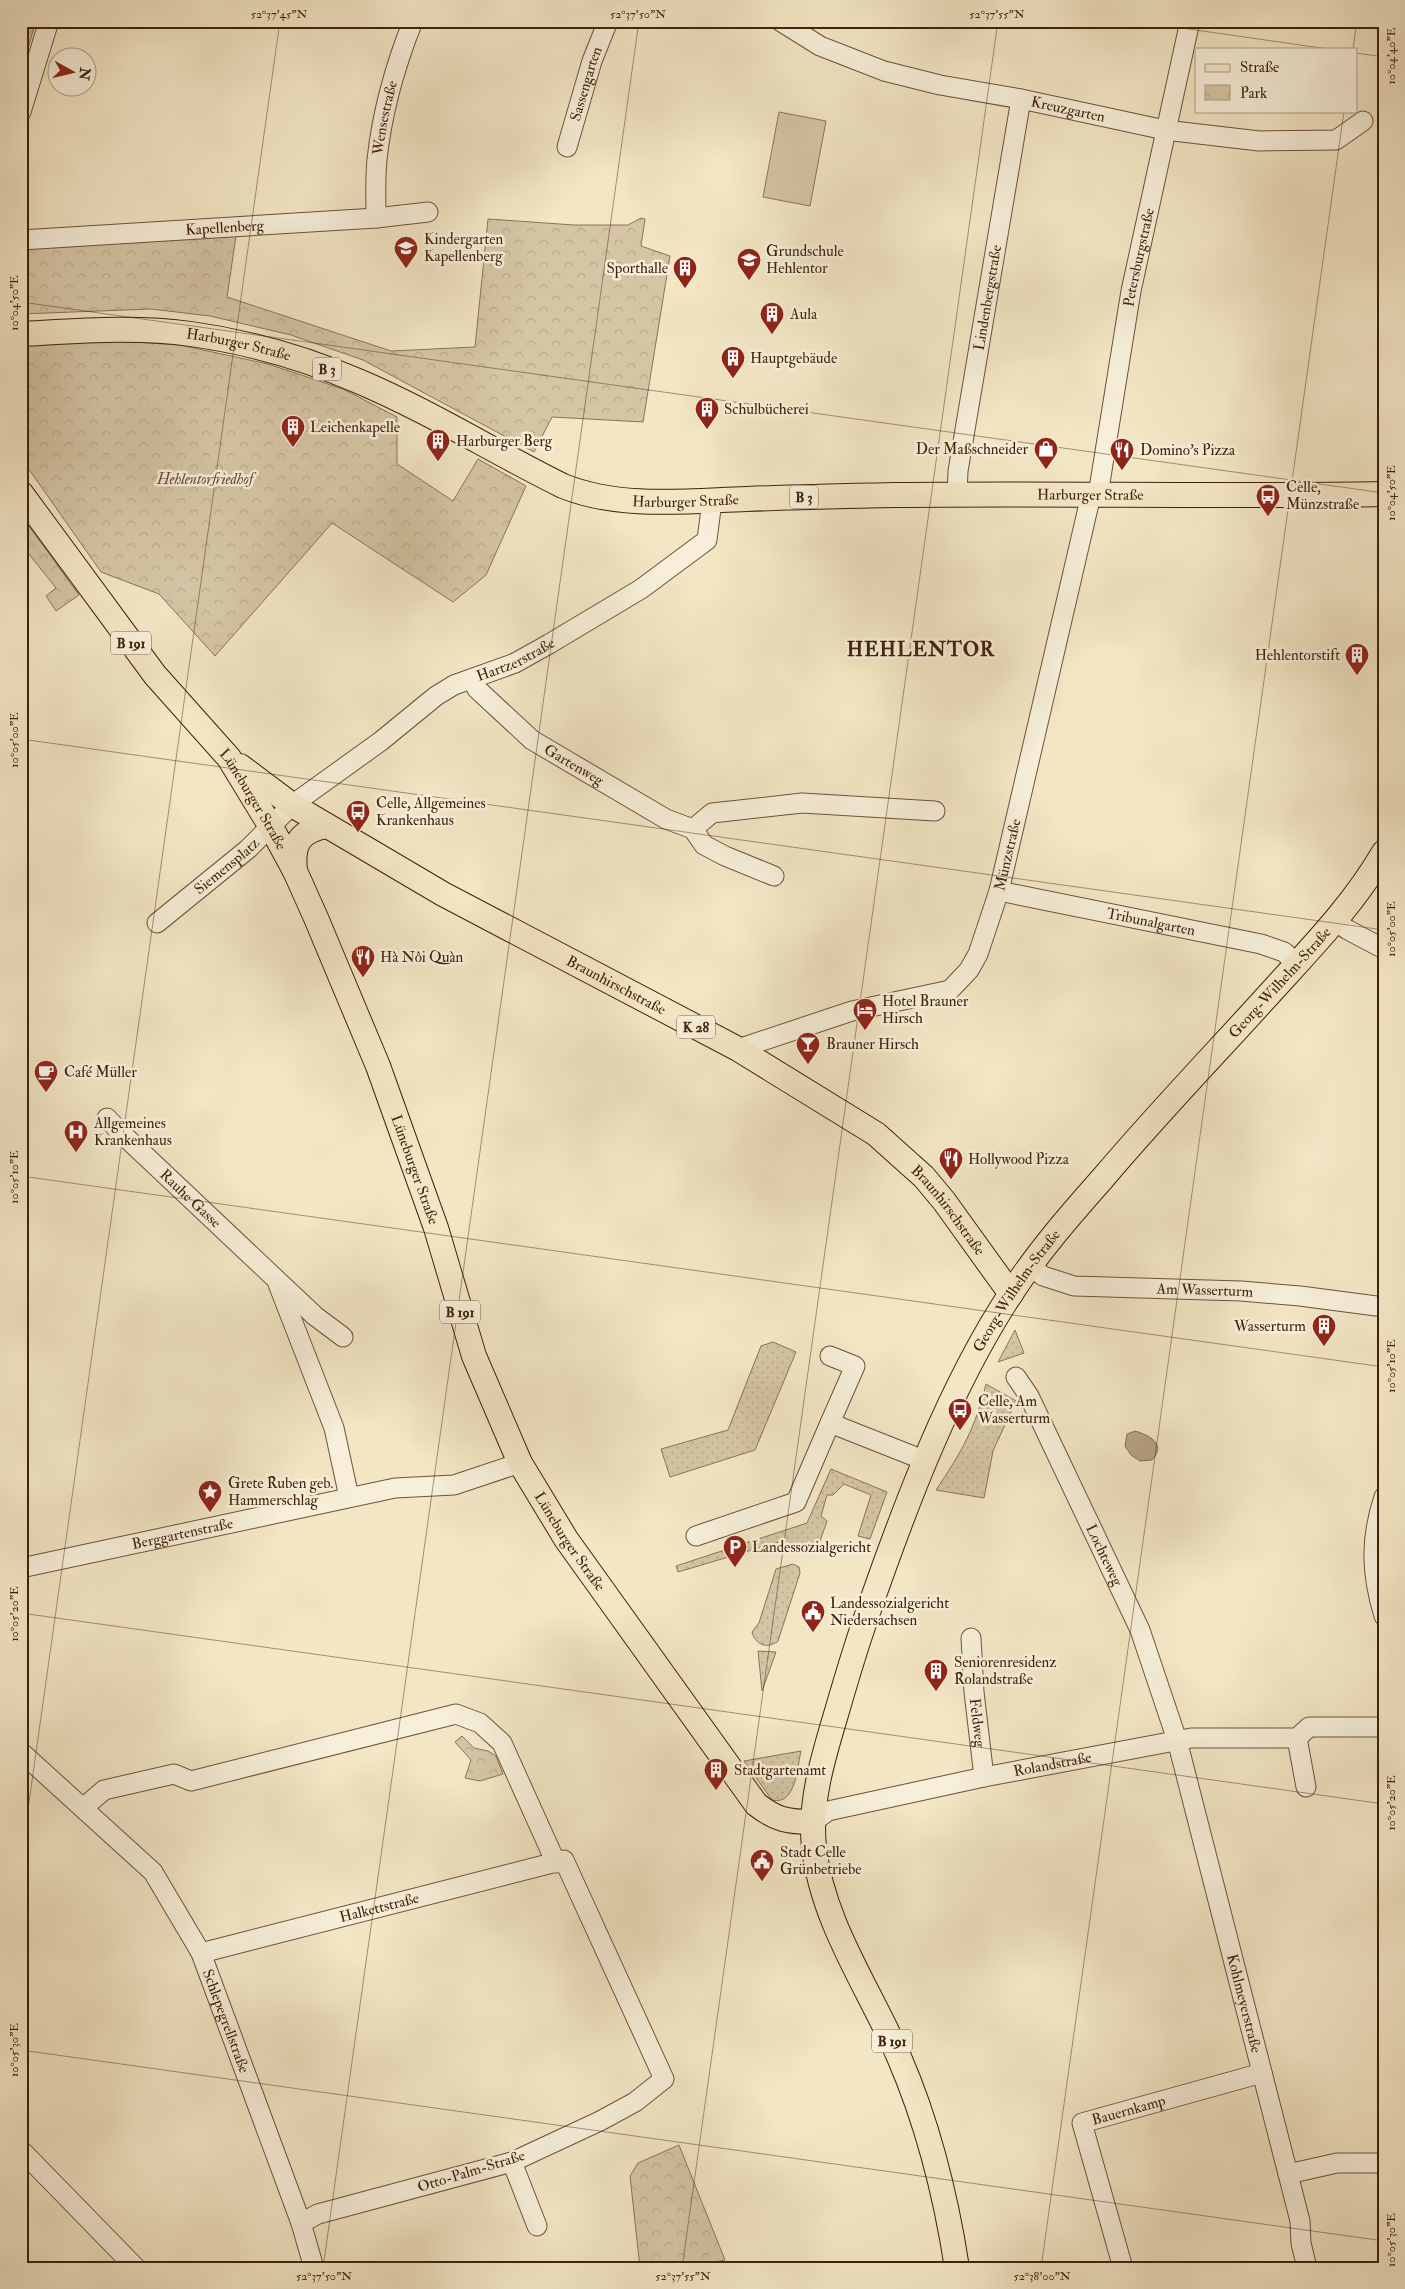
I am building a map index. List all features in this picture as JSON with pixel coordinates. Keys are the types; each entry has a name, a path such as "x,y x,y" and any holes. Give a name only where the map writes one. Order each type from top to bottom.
{"main road":[{"name":"Harburger Straße","path":"21,334 146,330 234,342 319,365 358,380 405,403 540,475 579,493 612,500 956,495 1273,496 1384,494"},
{"name":"Lüneburger Straße","path":"21,493 155,675 229,758 295,871 378,1066 436,1228 474,1356 520,1463 566,1539 756,1804 770,1816 784,1820 813,1822"},
{"name":"Braunhirschstraße","path":"229,758 292,805 443,894 738,1049 876,1134 903,1156 944,1201 1011,1294"},
{"path":"295,871 293,854 297,842 314,828 326,826"},
{"name":"Georg-Wilhelm-Straße","path":"813,1822 816,1789 825,1751 855,1650 889,1552 926,1461 962,1382 1011,1294 1030,1266 1103,1178 1335,921 1384,852"},
{"name":"B 191","path":"813,1822 816,1862 823,1896 882,2020 918,2105 940,2181 957,2268"}],"street":[{"path":"21,112 48,21"},
{"name":"Wensestraße","path":"376,218 377,161 384,112 401,51 413,21"},
{"name":"Sassengarten","path":"567,146 592,61 608,21"},
{"name":"Kreuzgarten","path":"780,21 820,46 884,71 940,85 1021,99 1164,130 1259,141 1336,140 1363,121"},
{"name":"Petersburgstraße","path":"1095,495 1131,291 1164,130 1190,21"},
{"name":"Lindenbergstraße","path":"956,495 958,471 1021,99"},
{"name":"Kapellenberg","path":"21,240 376,218 428,212"},
{"name":"Münzstraße","path":"738,1049 852,1011 950,990 969,970 978,954 999,891 1095,495"},
{"name":"Hartzerstraße","path":"292,805 381,741 436,696 454,685 515,663 620,603 685,558 708,540 712,500"},
{"name":"Gartenweg","path":"472,679 477,689 532,740 666,820 693,829"},
{"path":"774,876 724,856 704,845 693,829 712,813 802,803 935,811"},
{"name":"Siemensplatz","path":"157,923 220,873 271,827 292,805"},
{"name":"Tribunalgarten","path":"999,891 1261,944 1284,952 1297,964"},
{"path":"1335,921 1384,949"},
{"name":"Rauhe Gasse","path":"107,1118 315,1316 344,1337"},
{"name":"Am Wasserturm","path":"1030,1266 1044,1276 1074,1286 1241,1291 1300,1296 1384,1307"},
{"name":"Rauhe Gasse","path":"275,1278 334,1428 349,1497"},
{"path":"696,1536 796,1502 854,1366 830,1356"},
{"name":"Lochteweg","path":"1016,1377 1029,1396 1140,1630 1177,1740"},
{"path":"830,1424 926,1461"},
{"name":"Berggartenstraße","path":"21,1568 395,1488 454,1485 520,1463"},
{"path":"1384,1497 1372,1547 1377,1593 1384,1616"},
{"name":"Feldweg","path":"971,1638 974,1692 984,1777"},
{"path":"83,1808 104,1790 174,1774 191,1780 456,1714 480,1723 502,1742 556,1863"},
{"name":"Rolandstraße","path":"813,1822 828,1811 984,1777 1177,1740 1191,1738 1297,1738 1310,1727 1384,1727"},
{"path":"1297,1738 1306,1787"},
{"name":"Kohlmeyerstraße","path":"1177,1740 1300,2221 1301,2243 1307,2268"},
{"name":"Schlepegrellstraße","path":"21,1752 153,1872 201,1953 301,2223 314,2268"},
{"name":"Otto-Palm-Straße","path":"301,2223 318,2214 512,2162 600,2121 635,2102 664,2079 564,1860 556,1863"},
{"name":"Halkettstraße","path":"201,1953 556,1863"},
{"name":"Bauernkamp","path":"1123,2268 1082,2123 1262,2073"},
{"path":"21,2150 136,2268"},
{"path":"512,2162 537,2226"},
{"path":"1288,2174 1337,2163 1384,2163"}],"green space":[{"path":"21,21 36,21 21,72"},
{"path":"779,112 826,121 810,206 763,197"},
{"path":"641,218 645,219 641,246 670,256 643,422 552,417 534,452 363,360 291,335 210,316 151,309 21,314 21,235 238,222 227,297 391,351 475,347 488,219 574,225 628,225"},
{"name":"Hehlentorfriedhof","path":"104,340 180,345 268,364 343,389 397,417 397,464 453,501 478,459 526,486 486,575 453,602 332,523 215,656 159,594 101,572 21,458 21,343"},
{"path":"21,515 79,595 56,611 46,596 56,588 21,544"},
{"path":"1015,1330 1024,1353 998,1362"},
{"path":"773,1342 796,1352 755,1450 670,1477 661,1449 728,1430 761,1346"},
{"path":"986,1384 1016,1401 993,1451 984,1498 936,1490 967,1439"},
{"path":"831,1469 887,1492 870,1539 858,1536 871,1495 844,1484 833,1495 827,1495 821,1516 827,1521 819,1544 786,1552 782,1541 678,1572 676,1566 807,1523"},
{"path":"793,1564 799,1567 800,1573 778,1641 770,1645 762,1644 756,1640 752,1632 759,1623 776,1569"},
{"path":"758,1651 776,1652 762,1691"},
{"path":"462,1736 474,1748 488,1751 496,1756 503,1774 480,1781 465,1778 471,1760 455,1742"},
{"path":"801,1751 791,1791 780,1800 772,1800 744,1761"},
{"path":"679,2145 725,2260 683,2268 640,2268 630,2176 638,2163"}],"shaded area":[{"path":"1135,1431 1146,1435 1157,1445 1158,1449 1152,1460 1140,1461 1131,1455 1125,1446 1127,1434"}],"place":[{"name":"Kindergarten Kapellenberg","path":"406,269"},
{"name":"Grundschule Hehlentor","path":"749,281"},
{"name":"Sporthalle","path":"685,289"},
{"name":"Aula","path":"772,335"},
{"name":"Hauptgebäude","path":"733,379"},
{"name":"Schulbücherei","path":"707,430"},
{"name":"Leichenkapelle","path":"293,448"},
{"name":"Harburger Berg","path":"438,462"},
{"name":"Der Maßschneider","path":"1046,470"},
{"name":"Domino's Pizza","path":"1122,471"},
{"name":"Celle, Münzstraße","path":"1268,517"},
{"name":"Hehlentorstift","path":"1357,676"},
{"name":"Celle, Allgemeines Krankenhaus","path":"358,833"},
{"name":"Hà Nôi Quàn","path":"363,978"},
{"name":"Hotel Brauner Hirsch","path":"865,1031"},
{"name":"Brauner Hirsch","path":"808,1065"},
{"name":"Café Müller","path":"46,1093"},
{"name":"Allgemeines Krankenhaus","path":"76,1153"},
{"name":"Hollywood Pizza","path":"951,1180"},
{"name":"Wasserturm","path":"1324,1347"},
{"name":"Celle, Am Wasserturm","path":"960,1431"},
{"name":"Grete Ruben geb. Hammerschlag","path":"210,1513"},
{"name":"Landessozialgericht","path":"735,1568"},
{"name":"Landessozialgericht Niedersachsen","path":"813,1633"},
{"name":"Seniorenresidenz Rolandstraße","path":"936,1692"},
{"name":"Stadtgartenamt","path":"716,1791"},
{"name":"Stadt Celle Grünbetriebe","path":"762,1882"}],"district":[{"name":"HEHLENTOR","path":"921,649"}]}
